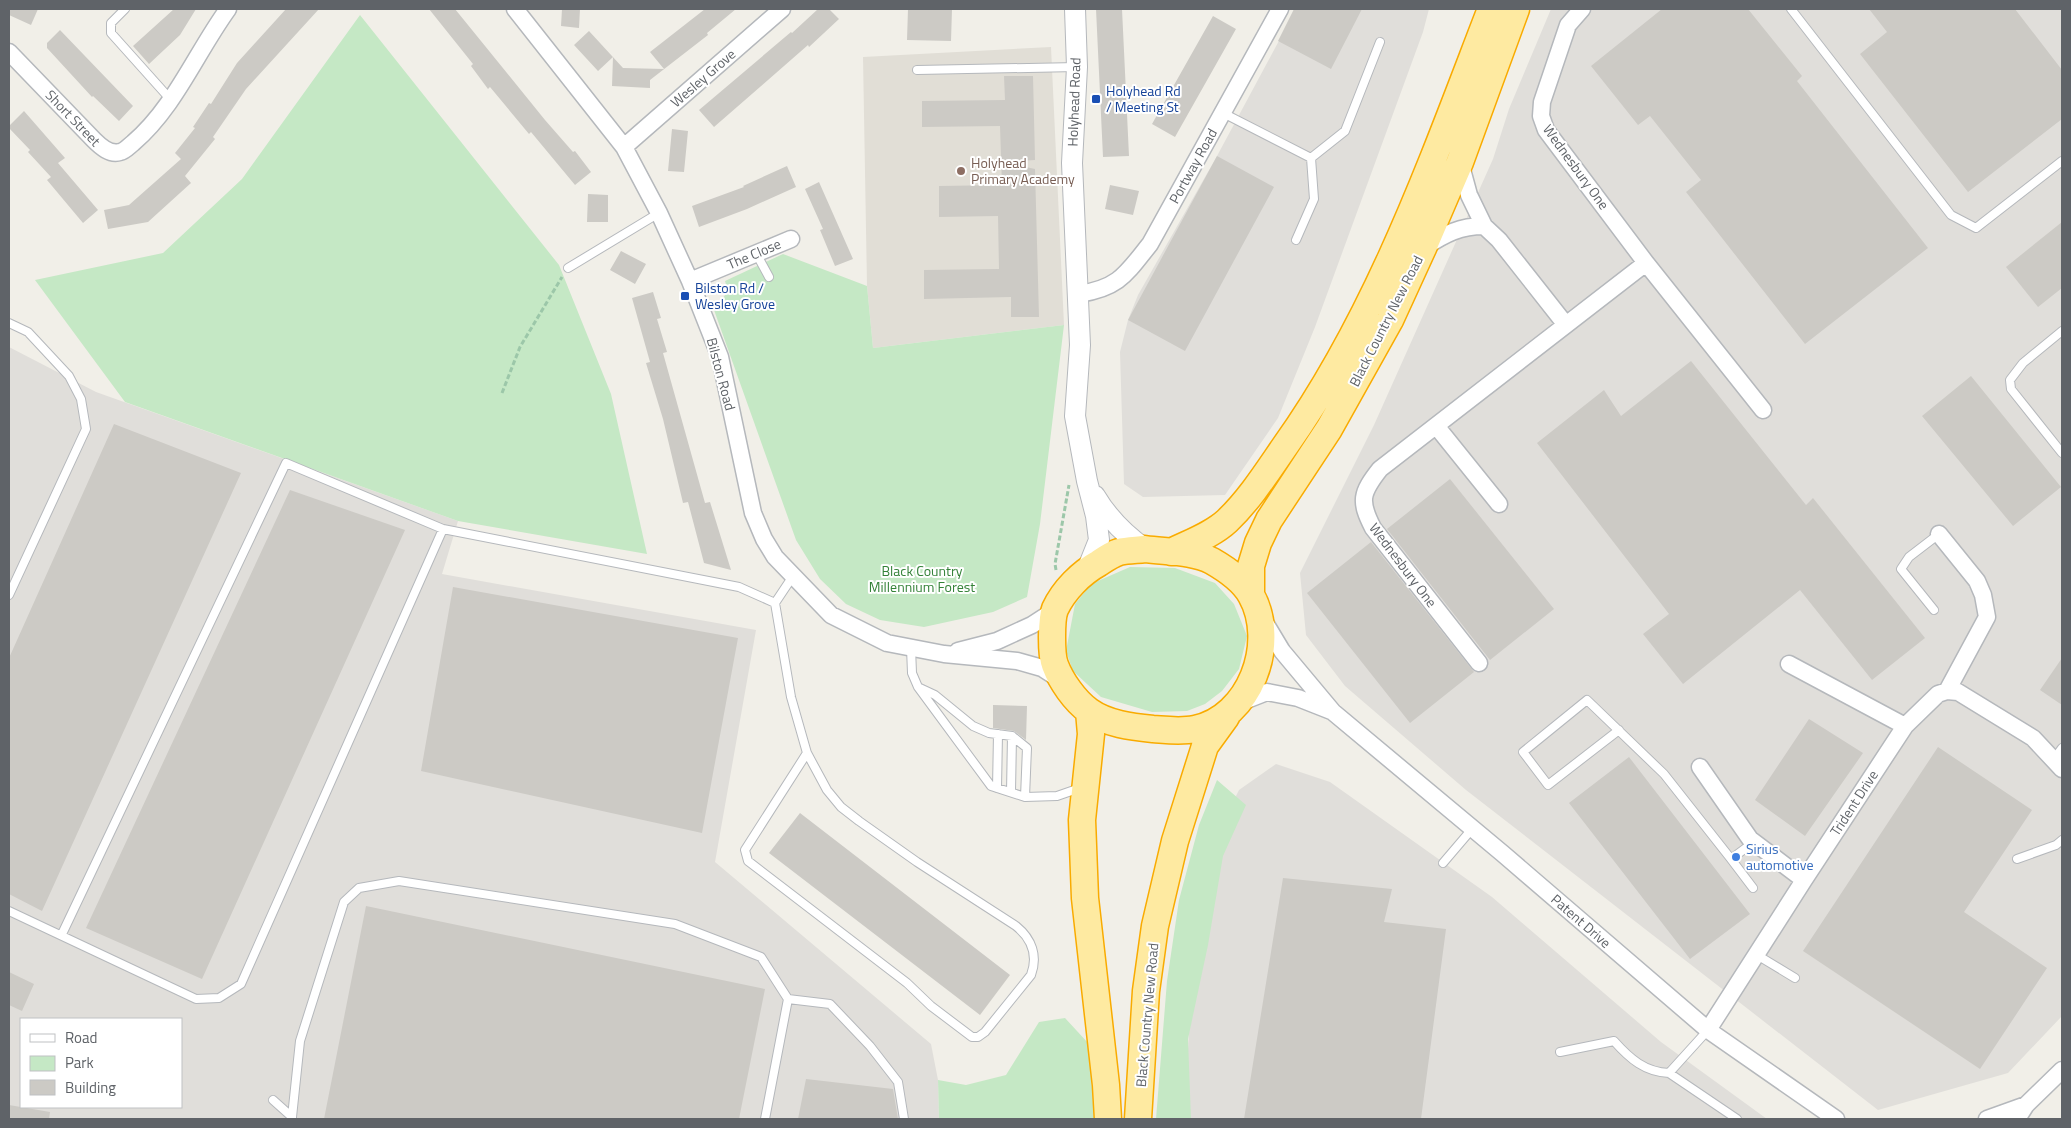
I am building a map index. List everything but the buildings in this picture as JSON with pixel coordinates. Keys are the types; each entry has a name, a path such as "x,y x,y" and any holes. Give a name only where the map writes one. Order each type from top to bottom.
{"highway":[{"name":"Black Country New Road","path":"1171,552 1204,536 1226,522 1252,493 1307,416 1360,321 1395,248 1420,192 1491,9"},
{"name":"Black Country New Road","path":"1138,1119 1146,991 1155,926 1175,841 1205,746 1252,682 1259,658 1262,637 1255,604 1251,566 1258,544 1270,520 1338,412 1390,320 1460,162 1516,9"},
{"path":"1233,709 1196,729 1179,731 1116,724 1089,711 1066,683 1054,664 1052,626 1058,605 1070,587 1087,570 1118,552 1145,549 1190,554 1210,560 1241,582 1255,604"},
{"path":"1089,711 1091,734 1082,820 1085,898 1106,1085 1108,1119"}],"street":[{"name":"Short Street","path":"9,52 103,148 113,153 122,152 157,119 228,9"},
{"name":"Bilston Road","path":"516,9 624,147 659,213 690,281 720,357 753,513 764,539 775,557 831,615 887,643 944,654 1032,664 1066,683"},
{"name":"Wesley Grove","path":"624,147 782,9"},
{"name":"Holyhead Road","path":"1075,9 1076,67 1072,163 1080,345 1089,415 1080,473 1096,516 1099,540 1087,570"},
{"name":"Portway Road","path":"1079,294 1100,291 1114,284 1128,272 1150,244 1280,9"},
{"name":"Wednesbury One","path":"1582,9 1568,25 1542,102 1541,116 1546,130 1646,263 1763,410"},
{"path":"1460,162 1469,195 1484,226 1499,240 1566,325"},
{"path":"1423,248 1453,230 1467,226 1484,226"},
{"name":"The Close","path":"690,281 791,239"},
{"name":"Wednesbury One","path":"1479,663 1373,528 1365,514 1363,499 1367,486 1380,469 1437,427 1646,263"},
{"path":"1437,427 1499,504"},
{"path":"1080,473 1103,509 1123,533 1145,549"},
{"name":"Trident Drive","path":"1708,1030 1905,726 1938,694 1947,691 1987,617 1983,595 1977,581 1939,534"},
{"name":"Patent Drive","path":"1255,604 1282,651 1333,712 1708,1030 1836,1119"},
{"name":"Bilston Road","path":"944,654 997,642 1032,625 1058,605"},
{"path":"1789,664 1905,726"},
{"path":"1947,691 1958,692 2033,738 2059,759"},
{"name":"Patent Drive","path":"1233,709 1267,692 1298,698 1333,712"},
{"path":"1700,767 1754,842 1804,880"},
{"path":"2017,1119 2026,1105 2062,1070"},
{"path":"1987,1119 2026,1105"}],"lane":[{"path":"125,9 111,22 111,33 171,100"},
{"path":"1791,9 1951,215 1976,228 2062,161"},
{"path":"1311,158 1345,131 1380,42"},
{"path":"917,70 1076,67"},
{"path":"1223,113 1311,158"},
{"path":"1296,240 1314,199 1311,158"},
{"path":"568,268 659,213"},
{"path":"756,253 769,277"},
{"path":"9,323 28,332 69,376 81,399 86,429 9,595"},
{"path":"2062,331 2023,363 2010,380 2012,389 2062,453"},
{"path":"62,934 286,463 443,529 739,587 775,603"},
{"path":"9,911 62,934 196,999 220,998 241,984 443,529"},
{"path":"1934,610 1901,569 1909,558 1939,534"},
{"path":"793,576 775,603 791,697 807,753 827,790 841,806 859,821 917,862 1016,926 1030,940 1034,958 1031,975 993,1024 978,1037 972,1038 951,1023 907,983 748,861 745,850 807,753"},
{"path":"911,648 912,673 918,687 991,786 1025,797 1057,796 1087,786"},
{"path":"918,687 935,695 974,726 988,733 1012,736 1027,748 1025,797"},
{"path":"1619,730 1548,785 1523,752 1587,700 1619,730 1664,774 1753,888"},
{"path":"997,788 998,734"},
{"path":"1011,792 1012,736"},
{"path":"1444,863 1472,829"},
{"path":"2017,859 2056,845 2062,840"},
{"path":"1731,859 1754,842"},
{"path":"292,1118 300,1041 344,902 359,888 399,881 675,924 761,957 788,999 765,1119"},
{"path":"1757,955 1795,978"},
{"path":"788,999 830,1004 870,1046 898,1082 904,1119"},
{"path":"1669,1073 1708,1030"},
{"path":"1560,1052 1614,1041 1632,1060 1655,1072 1669,1073 1737,1119"},
{"path":"273,1100 292,1118"}],"path":[{"path":"502,393 520,347 568,268"},
{"path":"1058,605 1055,564 1080,473"}],"shaded area":[{"path":"1296,9 1429,9 1423,32 1315,327 1278,418 1225,495 1143,497 1124,484 1120,352 1128,320 1138,295 1217,156"},
{"path":"1551,9 2062,9 2062,1016 2008,1073 1878,1110 1466,790 1345,686 1306,635 1300,573 1374,425 1493,159 1509,109"},
{"name":"Holyhead Primary Academy","path":"1051,47 1064,325 873,348 867,286 863,57"},
{"path":"9,347 96,392 458,521 442,574 756,630 715,862 931,1044 938,1080 939,1119 9,1119"},
{"path":"1276,764 1330,782 1492,897 1661,1042 1767,1119 1184,1119 1198,872 1239,790"}],"green space":[{"path":"360,15 559,265 611,394 647,554 458,521 125,402 35,280 163,253 242,179"},
{"name":"Black Country Millennium Forest","path":"783,254 867,286 873,348 1064,325 1040,524 1027,597 993,612 924,627 880,620 846,604 820,579 796,540 714,310 728,291 725,281"},
{"path":"1130,567 1175,568 1215,583 1234,604 1247,636 1239,669 1222,691 1205,704 1187,711 1152,712 1101,697 1073,671 1066,651 1075,604 1091,584"},
{"path":"1217,780 1246,805 1223,856 1208,945 1188,1039 1191,1119 1156,1119 1167,981 1179,900 1199,825"},
{"path":"1065,1018 1089,1044 1094,1119 939,1119 938,1080 966,1085 1006,1075 1039,1022"}],"place":[{"name":"Holyhead Rd / Meeting St","path":"1096,99"},
{"name":"Holyhead Primary Academy","path":"961,171"},
{"name":"Bilston Rd / Wesley Grove","path":"685,296"},
{"name":"Sirius automotive","path":"1736,857"}]}
